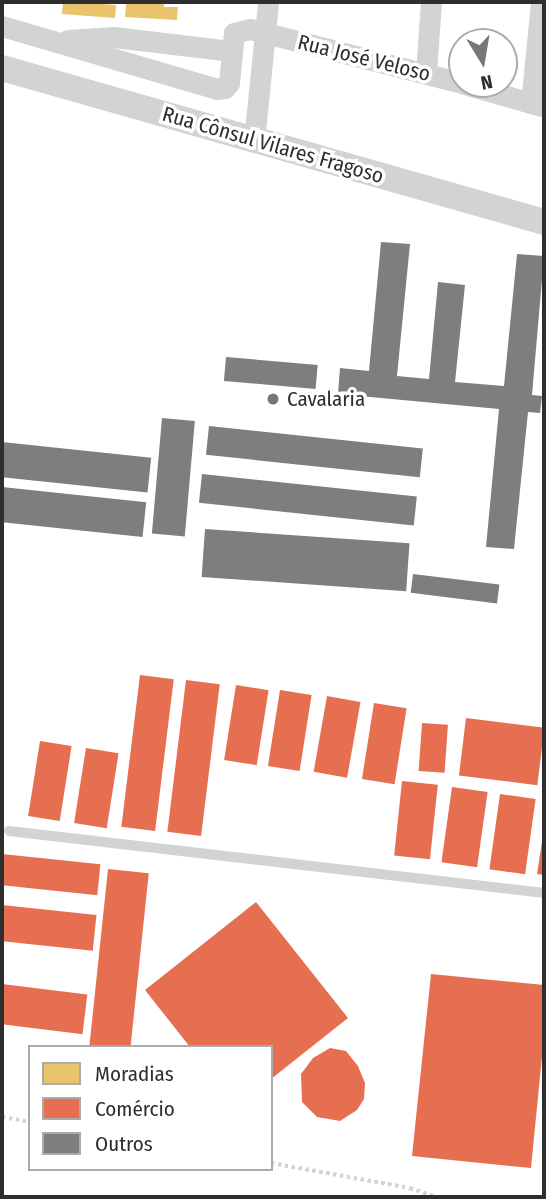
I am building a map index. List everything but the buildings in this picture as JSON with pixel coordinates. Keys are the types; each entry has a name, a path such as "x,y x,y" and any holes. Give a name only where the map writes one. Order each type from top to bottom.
{"street":[{"path":"254,141 268,2"},
{"path":"426,73 431,2"},
{"path":"538,104 541,2"},
{"path":"2,26 217,89 225,88 229,83 237,30 266,32"},
{"name":"Rua José Veloso","path":"266,32 448,80"},
{"path":"57,42 114,37 233,51"},
{"name":"Rua Cônsul Vilares Fragoso","path":"2,68 544,222"},
{"name":"Rua José Veloso","path":"516,98 538,104"}],"lane":[{"path":"9,831 544,893"}],"path":[{"path":"2,1117 28,1122"},
{"path":"273,1163 410,1188 436,1197"}],"place":[{"name":"Cavalaria","path":"273,399"}]}
